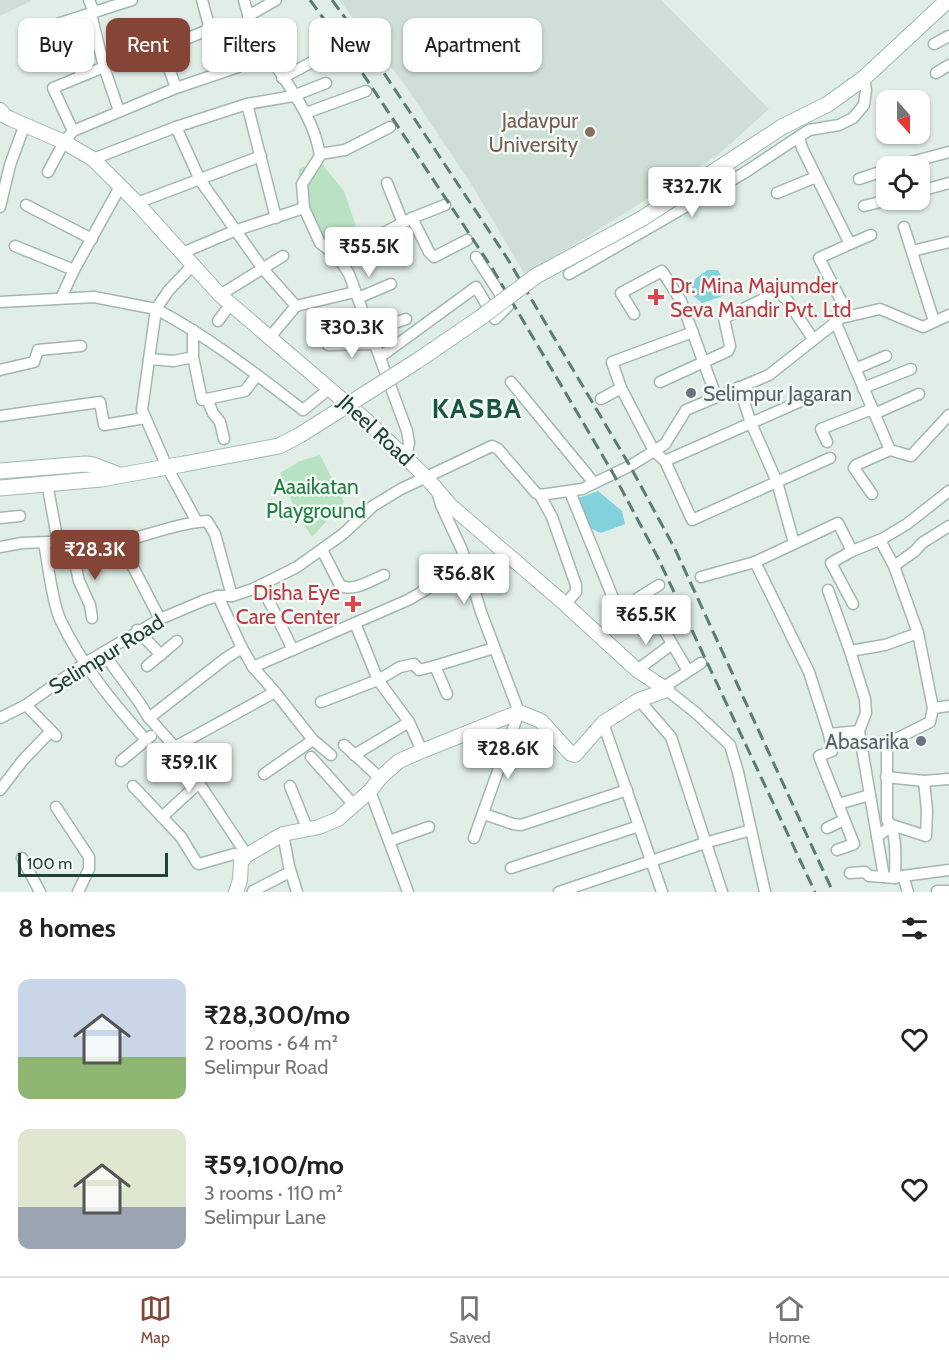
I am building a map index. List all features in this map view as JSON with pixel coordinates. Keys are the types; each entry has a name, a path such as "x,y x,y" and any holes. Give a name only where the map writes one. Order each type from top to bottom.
{"main road":[{"path":"0,488 87,481 279,446 417,361 536,276 643,218 771,134 828,104 858,82 948,0"},
{"path":"0,471 85,464 119,475"}],"street":[{"path":"89,0 104,67 118,111"},
{"path":"78,18 132,0"},
{"path":"176,88 162,49 210,29 202,0"},
{"path":"243,0 250,25 293,96 306,113 320,159 302,184 304,208 320,243 338,257 349,274 407,431 409,443 406,458"},
{"path":"248,16 276,0"},
{"path":"934,44 949,36"},
{"path":"282,78 309,64"},
{"path":"936,73 949,65"},
{"path":"69,137 53,88 104,67"},
{"path":"48,172 69,137 118,111 223,72"},
{"path":"569,274 744,173 809,130 838,125 853,118 864,105 866,90 858,82"},
{"path":"93,159 176,127 247,104 293,96 326,83"},
{"path":"306,113 366,91"},
{"path":"247,104 276,218"},
{"name":"Jheel Road","path":"2,113 25,124 69,137 121,185 226,299 330,388 426,477 451,506 565,604 637,670 665,688"},
{"path":"0,207 10,165 25,124"},
{"path":"176,127 200,180 234,231 296,306"},
{"path":"320,154 345,150 390,127"},
{"path":"799,137 816,177 850,244"},
{"path":"930,157 949,152"},
{"path":"137,203 261,156"},
{"path":"859,179 876,173"},
{"path":"777,193 816,177"},
{"path":"387,183 408,221 434,257 467,240"},
{"path":"930,188 949,183"},
{"path":"61,298 121,185"},
{"path":"864,206 876,203"},
{"path":"26,205 92,239"},
{"path":"338,257 445,205"},
{"path":"182,253 234,231 304,208"},
{"path":"904,226 934,321"},
{"path":"849,316 819,258 871,235"},
{"path":"912,251 949,242"},
{"path":"15,246 74,270"},
{"path":"219,321 226,299 263,268 283,256"},
{"path":"380,357 476,287 495,319 508,306 476,256"},
{"path":"193,265 169,290 156,309 142,410 167,467 197,522"},
{"path":"634,314 621,293 662,271 681,301 716,396"},
{"path":"270,337 296,306 357,295 391,284"},
{"path":"660,382 728,351 730,346 724,318 778,292 787,300 813,339"},
{"path":"0,302 94,297 156,309 194,330 303,410 330,388"},
{"path":"565,604 576,592 576,585 552,517 540,495 582,489 614,475 665,444 686,410 772,373 841,318 880,309 923,327 949,315"},
{"path":"370,331 406,319"},
{"path":"835,321 890,450"},
{"path":"194,330 193,357 202,400 245,391 257,375"},
{"path":"693,332 612,362 621,388 654,451 665,460 692,520 831,458"},
{"path":"328,345 375,344"},
{"path":"0,369 34,362 38,350 81,345"},
{"path":"855,369 886,356"},
{"path":"149,358 174,361 193,357"},
{"path":"863,388 911,369"},
{"path":"511,382 594,483"},
{"path":"739,387 751,423 777,482 794,543"},
{"path":"601,399 621,388"},
{"path":"827,442 821,429 919,394"},
{"path":"207,399 220,422 224,439"},
{"path":"665,460 801,401"},
{"path":"0,416 100,402 104,425 145,418"},
{"path":"872,494 854,468 856,465 890,450 911,456 949,415"},
{"name":"Selimpur Road","path":"0,718 26,705 85,663 104,654 138,630 159,619 218,596 232,596 297,567 343,534 373,506 401,489 465,458 495,446 532,491 540,495"},
{"path":"47,483 59,548 89,549 207,521 212,528 232,596"},
{"path":"437,491 462,550 494,648 519,712 474,838"},
{"path":"853,604 831,562 907,525 949,491"},
{"path":"570,492 622,620"},
{"path":"0,518 20,516"},
{"path":"701,576 755,562 838,523 852,551"},
{"path":"894,566 922,543 949,526"},
{"path":"862,744 892,741 930,722 933,708 918,633 894,566 880,540"},
{"path":"0,547 58,541"},
{"path":"120,542 159,619"},
{"path":"44,543 59,617 85,663 109,697 146,740"},
{"path":"72,550 79,581 90,604 92,618"},
{"path":"322,550 340,585 344,588 351,588 384,575"},
{"path":"755,562 808,672 829,734 832,751 819,756 854,844 837,850"},
{"path":"261,585 293,650"},
{"path":"658,585 638,598 652,611 688,671"},
{"path":"253,667 408,600 427,589"},
{"path":"828,590 864,699 866,713 859,731 877,837 894,877 908,892"},
{"path":"218,596 253,667 276,692 313,740 331,755"},
{"path":"355,623 378,680 410,722 422,750"},
{"path":"138,630 161,655"},
{"path":"850,651 885,645 918,633"},
{"path":"147,666 177,641"},
{"path":"637,670 672,644"},
{"path":"149,718 242,648"},
{"path":"321,702 378,680 407,664 414,664 419,670 423,670 494,648"},
{"path":"104,654 140,702 149,718 175,747 246,857"},
{"path":"238,886 241,862 246,857 283,834 327,824 338,819 399,761 519,712 541,721 575,755 603,723 639,700 665,688 700,663"},
{"path":"435,666 447,694"},
{"path":"665,688 730,745 765,892"},
{"path":"175,747 276,692"},
{"path":"639,700 669,734 722,892"},
{"path":"0,790 23,760 53,734 26,705"},
{"path":"933,708 949,706"},
{"path":"354,755 410,722"},
{"path":"603,723 662,892"},
{"path":"121,761 159,730"},
{"path":"829,734 859,731"},
{"path":"264,774 313,740"},
{"path":"887,742 887,820 892,825 926,836 927,811 924,781"},
{"path":"344,745 380,778"},
{"path":"311,757 354,805"},
{"path":"886,777 924,781 949,779"},
{"path":"162,817 199,783"},
{"path":"134,786 181,837 197,863 234,854 246,857"},
{"path":"290,786 306,828"},
{"path":"484,814 521,825 627,790"},
{"path":"370,791 408,892"},
{"path":"838,804 870,795"},
{"path":"56,807 89,857 89,869 78,892"},
{"path":"827,828 844,820"},
{"path":"877,837 892,825"},
{"path":"892,825 895,855 894,877"},
{"path":"511,868 639,826"},
{"path":"389,841 429,827"},
{"path":"559,892 588,887 650,862 751,830"},
{"path":"283,834 297,892"},
{"path":"22,858 40,892"},
{"path":"850,873 865,872 869,876 894,877 949,870"},
{"path":"238,886 245,882 253,891 291,872"},
{"path":"937,891 949,891"}],"shaded area":[{"path":"0,0 30,0 31,1 0,16"},
{"name":"Jadavpur University","path":"339,0 661,0 769,109 718,155 525,275 473,187 391,67 391,18 353,18"}],"green space":[{"path":"321,160 344,191 359,235 340,250 322,241 298,189 299,169"},
{"name":"Aaaikatan Playground","path":"320,455 344,502 312,537 297,514 280,473 300,461"}],"water":[{"path":"708,270 718,270 729,291 726,295 702,303 692,295 693,286 698,277"},
{"path":"598,491 622,511 625,524 601,533 587,524 576,499"}],"railway":[{"path":"310,0 353,59 492,268 614,475 658,558 815,892"},
{"path":"332,0 368,49 507,258 630,466 675,549 833,892"}],"place":[{"name":"Jadavpur University","path":"590,132"},
{"name":"Dr. Mina Majumder Seva Mandir Pvt. Ltd","path":"656,297"},
{"name":"Selimpur Jagaran","path":"691,393"},
{"name":"Disha Eye Care Center","path":"353,604"},
{"name":"Abasarika","path":"921,741"}],"district":[{"name":"KASBA","path":"477,408"}]}
